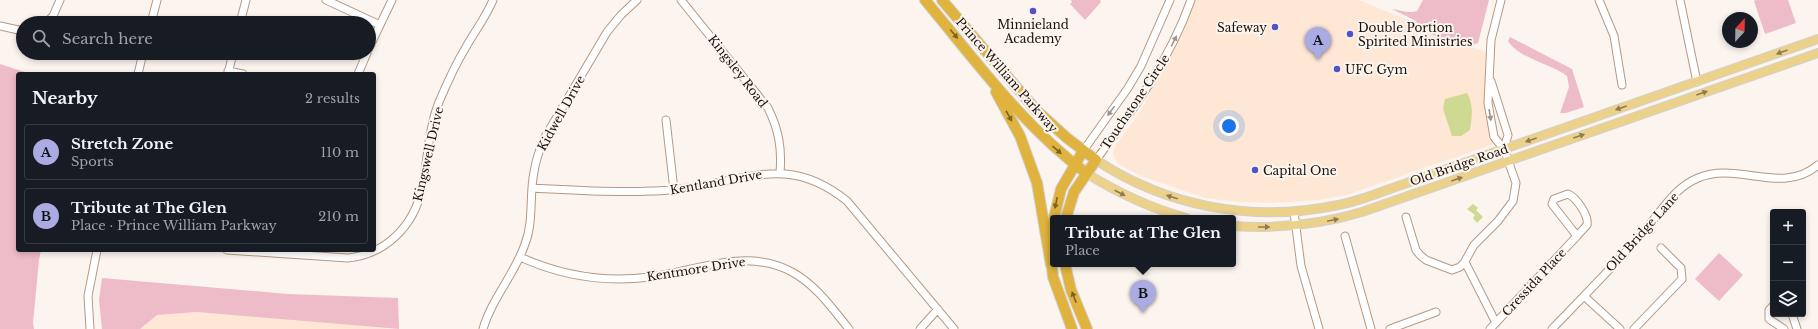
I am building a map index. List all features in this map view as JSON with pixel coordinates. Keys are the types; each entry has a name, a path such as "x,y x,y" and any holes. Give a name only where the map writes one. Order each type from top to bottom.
{"highway":[{"name":"Prince William Parkway","path":"925,0 1034,128 1086,173"},
{"name":"Prince William Parkway","path":"942,0 1036,110 1096,160"},
{"path":"974,59 1014,123 1026,150 1039,189 1050,259"},
{"path":"1055,215 1060,189 1083,150"},
{"path":"1067,215 1071,199 1086,173 1096,160"},
{"path":"1051,267 1057,290 1072,329"},
{"path":"1066,267 1071,290 1087,329"}],"main road":[{"name":"Old Bridge Road","path":"1096,160 1123,177 1146,188 1188,202 1237,211 1294,212 1338,205 1359,200 1818,39"},
{"name":"Old Bridge Road","path":"1236,226 1295,226 1320,223 1362,212 1818,53"},
{"path":"1086,173 1126,196 1150,207 1176,215"}],"street":[{"path":"53,16 60,0"},
{"path":"153,16 157,0"},
{"path":"242,16 246,0"},
{"path":"326,0 361,16"},
{"path":"376,33 392,0"},
{"name":"Kingswell Drive","path":"376,251 395,238 408,222 419,200 430,140 438,107 456,64 482,23 493,0"},
{"name":"Kidwell Drive","path":"483,329 492,305 520,257 529,232 535,164 545,137 607,32 621,15 637,0"},
{"name":"Kingsley Road","path":"681,0 768,108 774,119 780,139 780,173"},
{"name":"Touchstone Circle","path":"1083,150 1128,88 1141,66 1170,0"},
{"name":"Touchstone Circle","path":"1096,160 1159,70 1175,40 1191,0"},
{"path":"1406,218 1416,250 1424,259 1452,270 1460,267 1465,262 1474,245 1498,221 1513,201 1516,183 1504,149 1495,140 1488,103 1491,40 1501,0"},
{"path":"1599,0 1614,36 1622,86"},
{"path":"1680,0 1697,82"},
{"path":"376,23 380,25"},
{"path":"0,26 16,29"},
{"path":"138,72 141,60"},
{"path":"228,72 231,60"},
{"path":"359,72 364,60"},
{"path":"1490,77 1508,135 1504,149"},
{"path":"666,120 674,190"},
{"name":"Old Bridge Lane","path":"1552,329 1645,231 1672,197 1688,183 1709,174 1728,172 1767,179 1790,178 1808,172 1818,165"},
{"name":"Kentland Drive","path":"532,188 636,192 674,190 755,174 780,173 814,181 837,193 847,201 954,329"},
{"name":"Cressida Place","path":"1490,329 1584,229 1587,218 1574,198 1568,194 1554,199 1552,204 1577,236"},
{"path":"1294,212 1301,266 1319,329"},
{"path":"1345,236 1372,329"},
{"path":"1634,329 1682,279 1681,268 1660,248"},
{"path":"90,329 88,296 97,252"},
{"name":"Kingswell Drive","path":"278,252 357,257 374,252"},
{"name":"Kentmore Drive","path":"520,257 560,272 590,278 608,279 650,277 731,261 749,260 767,262 781,267 802,278 823,297 849,329"},
{"path":"1465,262 1496,323"},
{"path":"1584,296 1620,329"},
{"path":"920,329 938,309"},
{"path":"1770,309 1769,319 1784,329"},
{"path":"1390,329 1436,312"},
{"path":"1793,317 1797,329"}],"shaded area":[{"path":"1071,0 1100,0 1101,2 1085,20 1070,4 1072,2"},
{"path":"1195,0 1359,0 1490,54 1488,95 1497,143 1346,195 1318,200 1274,203 1239,202 1205,198 1141,176 1118,164 1113,152 1116,144 1140,112 1179,40"},
{"path":"1423,0 1489,0 1478,43 1460,46 1443,43 1444,40 1419,28 1416,21 1392,9 1407,12 1417,11"},
{"path":"1788,0 1796,23 1765,34 1754,1"},
{"path":"1510,37 1572,69 1584,107 1566,113 1560,113 1569,87 1567,76 1519,52 1508,41"},
{"path":"0,64 25,72 16,72 16,252 41,252 33,323 34,329 0,329"},
{"path":"1467,93 1472,107 1470,130 1461,136 1452,136 1443,109 1445,99"},
{"path":"1473,204 1478,208 1476,210 1483,217 1477,223 1473,218 1475,215 1467,209"},
{"path":"1719,253 1743,275 1719,301 1695,279"},
{"path":"102,278 288,294 398,298 399,329 197,312 157,315 140,329 102,329 99,300"},
{"path":"197,312 307,320 392,329 140,329 157,315"}],"place":[{"name":"Minnieland Academy","path":"1033,11"},
{"name":"Safeway","path":"1275,27"},
{"name":"Double Portion Spirited Ministries","path":"1350,34"},
{"name":"Stretch Zone","path":"1318,60"},
{"name":"UFC Gym","path":"1337,69"},
{"name":"Capital One","path":"1255,170"},
{"name":"Tribute at The Glen","path":"1143,313"}]}
